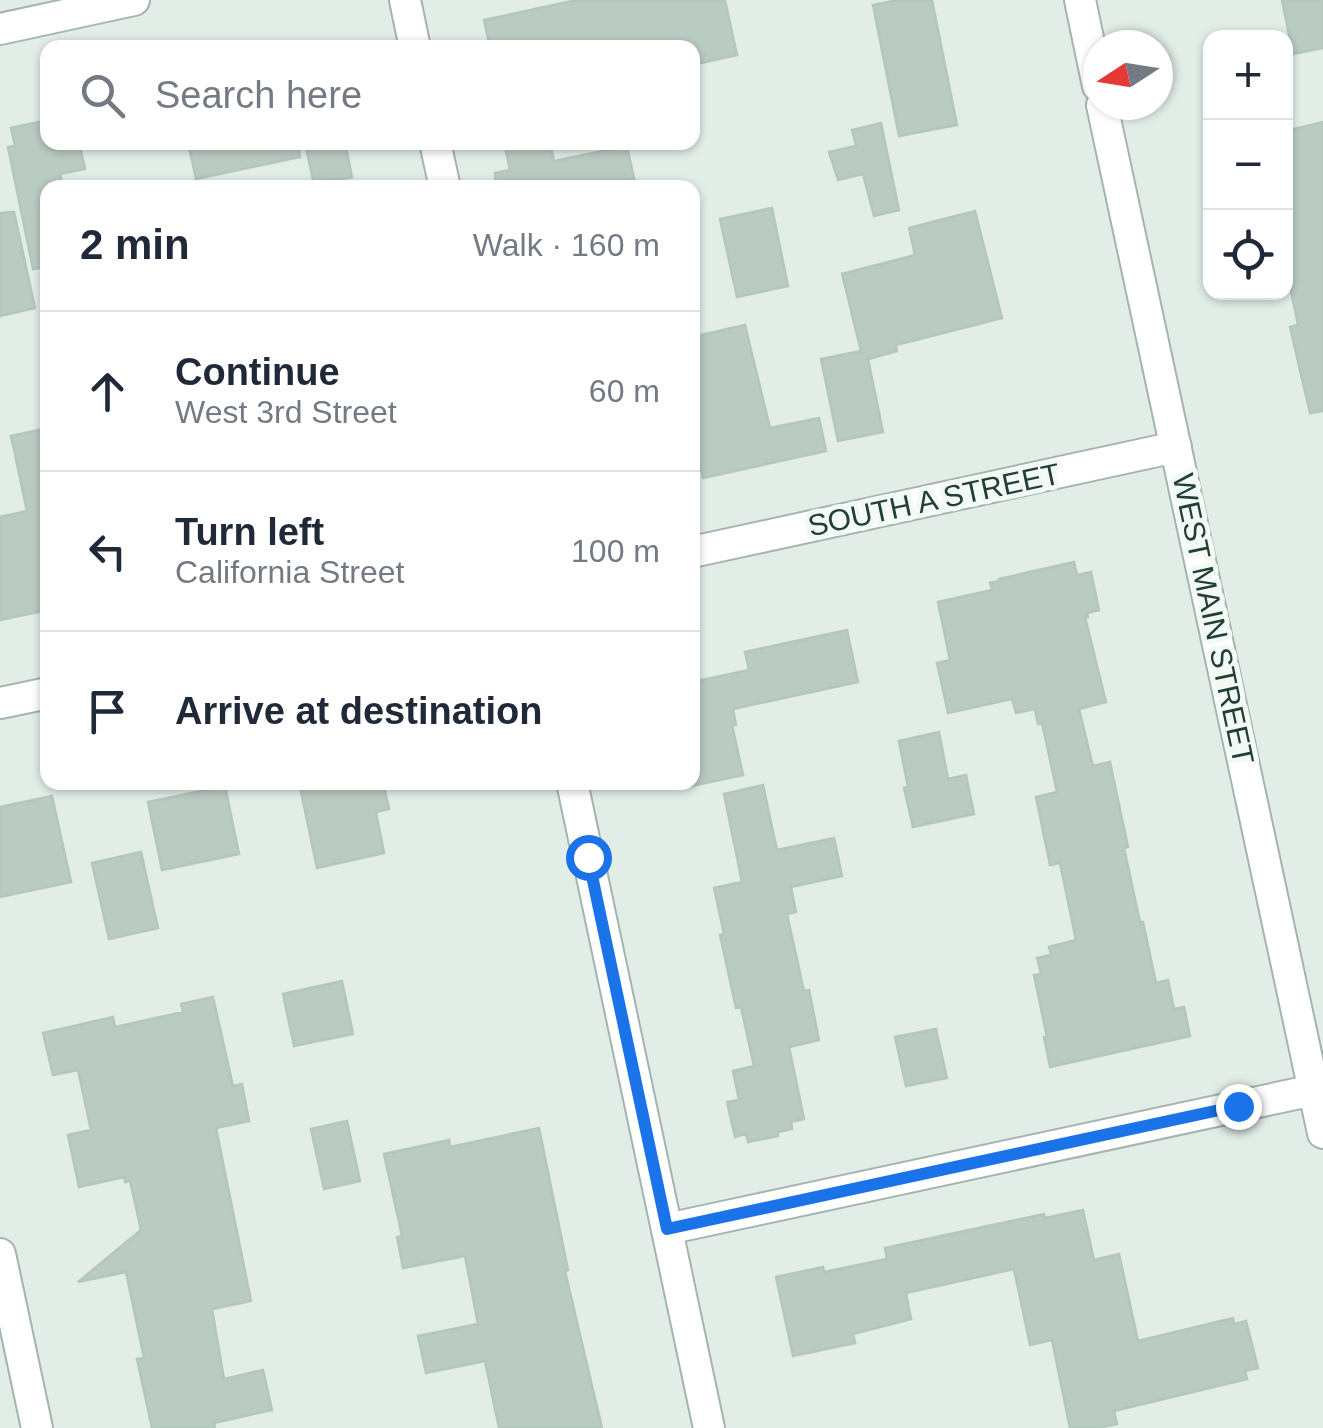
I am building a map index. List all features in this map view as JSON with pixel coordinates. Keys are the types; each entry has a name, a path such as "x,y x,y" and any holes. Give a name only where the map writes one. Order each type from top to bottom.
{"street":[{"path":"0,29 134,0"},
{"path":"405,0 413,40"},
{"path":"1080,0 1086,30"},
{"name":"WEST MAIN STREET","path":"1105,120 1323,1133"},
{"path":"437,150 443,180"},
{"name":"SOUTH A STREET","path":"700,550 1176,448"},
{"path":"0,703 40,694"},
{"path":"574,790 709,1428"},
{"path":"667,1229 1314,1090"},
{"path":"0,1254 38,1428"}],"building":[{"path":"577,0 725,0 737,55 700,63 700,40 488,40 484,20"},
{"path":"932,0 957,125 899,136 873,5"},
{"path":"1282,0 1323,0 1323,48 1293,54 1293,30 1288,30"},
{"path":"40,122 40,150 81,150 85,169 60,174 61,180 40,180 40,268 33,269 8,147 15,146 11,128"},
{"path":"1323,122 1323,411 1310,413 1290,327 1298,325 1293,300 1293,129"},
{"path":"881,123 899,210 874,216 863,174 838,180 829,152 856,146 852,130"},
{"path":"190,150 299,150 300,157 196,179"},
{"path":"307,150 347,150 352,177 313,180"},
{"path":"506,150 552,150 554,161 628,150 634,179 495,180 495,173 510,170"},
{"path":"772,208 788,286 737,297 720,219"},
{"path":"975,211 1002,318 896,345 897,351 868,359 883,432 838,441 821,359 861,351 842,274 915,255 909,228"},
{"path":"14,212 35,308 0,316 0,213"},
{"path":"745,325 770,428 819,418 826,451 703,478 700,335"},
{"path":"40,430 40,612 0,620 0,517 27,511 11,436"},
{"path":"1074,562 1077,575 1091,572 1099,610 1085,617 1106,702 1079,709 1093,766 1110,762 1128,847 1124,848 1156,983 1168,980 1174,1009 1184,1007 1190,1036 1050,1067 1034,975 1041,974 1037,958 1051,955 1049,947 1076,940 1060,863 1050,865 1036,797 1057,792 1042,723 1038,724 1035,709 1016,713 1012,699 948,713 937,663 950,660 938,602 992,590 990,583 999,579"},
{"path":"847,630 858,682 733,709 736,725 732,725 743,775 700,784 700,680 749,670 745,652"},
{"path":"939,732 948,779 966,775 974,814 913,827 899,741"},
{"path":"763,785 777,850 834,838 842,876 791,887 796,912 787,914 819,1040 789,1047 804,1119 791,1122 792,1129 778,1132 778,1136 748,1142 746,1134 735,1137 727,1102 739,1100 733,1071 754,1066 741,1007 736,1008 714,888 742,882 724,794"},
{"path":"206,790 226,790 239,854 162,870 148,802"},
{"path":"301,790 385,790 389,809 376,812 384,853 317,868"},
{"path":"52,796 71,882 0,897 0,807"},
{"path":"141,852 158,928 109,939 92,863"},
{"path":"342,981 353,1034 294,1046 283,994"},
{"path":"213,997 233,1086 242,1084 249,1121 216,1128 251,1301 212,1309 224,1379 263,1370 272,1410 214,1423 215,1428 152,1428 137,1359 144,1358 126,1272 78,1282 141,1230 130,1181 125,1182 124,1177 79,1187 68,1135 91,1130 78,1070 53,1075 43,1033 113,1017 115,1027 183,1012 181,1004"},
{"path":"936,1029 947,1078 906,1086 895,1037"},
{"path":"347,1121 360,1181 324,1189 311,1129"},
{"path":"539,1128 568,1270 565,1271 602,1428 499,1428 485,1361 426,1373 418,1336 478,1324 465,1256 403,1268 397,1237 402,1236 384,1154 449,1140 450,1147"},
{"path":"1083,1210 1094,1260 1119,1254 1138,1341 1233,1318 1234,1324 1246,1321 1258,1368 1245,1371 1247,1379 1114,1411 1117,1424 1070,1428 1052,1340 1030,1345 1014,1269 906,1293 911,1319 853,1334 855,1343 793,1356 776,1277 887,1259 885,1248 1044,1214 1045,1218"}],"route":[{"path":"588,857 667,1229 1238,1106"}]}
